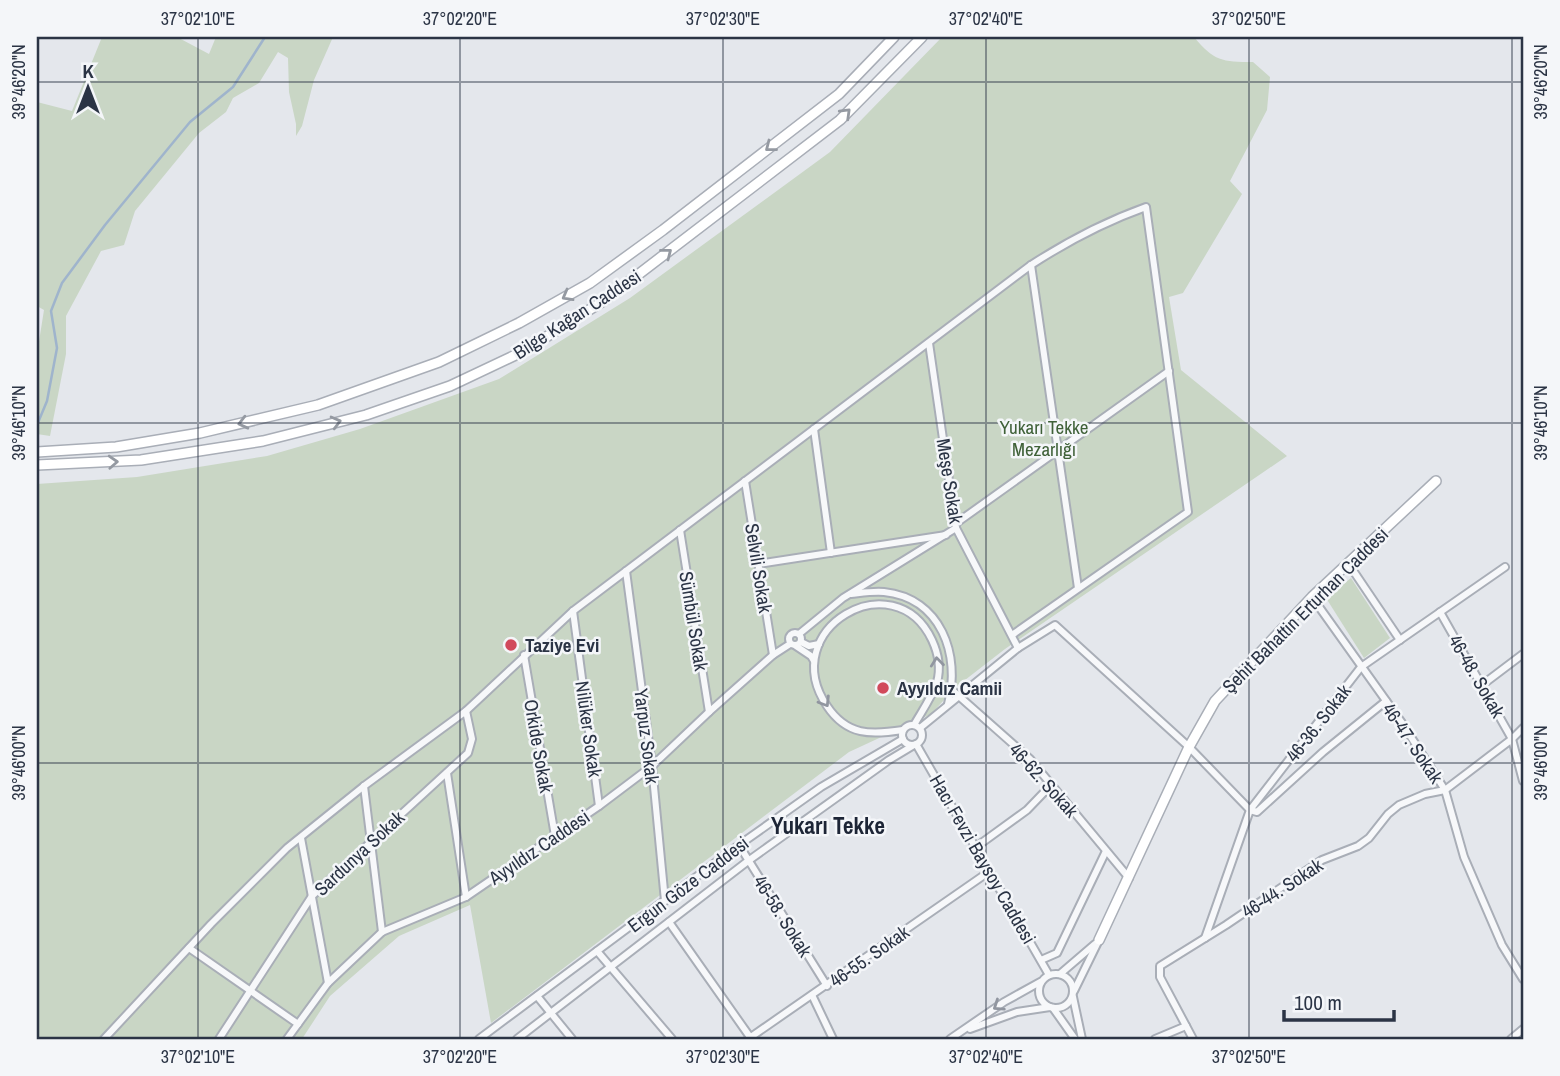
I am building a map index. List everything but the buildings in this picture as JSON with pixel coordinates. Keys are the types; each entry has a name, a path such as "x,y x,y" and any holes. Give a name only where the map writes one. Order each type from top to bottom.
{"main road":[{"name":"Bilge Kağan Caddesi","path":"42,452 116,447 200,433 318,405 439,362 590,284 839,94 894,37"},
{"name":"Bilge Kağan Caddesi","path":"41,465 141,460 263,442 366,415 450,386 524,351 604,300 840,120 922,37"},
{"name":"Şehit Bahattin Erturhan Caddesi","path":"1099,940 1189,747 1215,701 1311,597 1436,481"}],"street":[{"path":"104,1039 260,875 364,786 466,711 573,611 1031,265 1085,232 1111,219 1146,207 1188,512 1012,635"},
{"path":"1031,265 1078,588"},
{"name":"Meşe Sokak","path":"929,343 955,526 1018,648"},
{"name":"Ayyıldız Caddesi","path":"288,1039 328,984 382,932 466,897 599,806 652,766 773,656 796,642 849,595 946,535 1058,450 1169,371"},
{"path":"814,429 831,553"},
{"name":"Selvili Sokak","path":"745,481 773,656"},
{"name":"Sümbül Sokak","path":"680,530 709,712"},
{"path":"758,564 946,535"},
{"path":"1348,563 1400,640"},
{"name":"46-36. Sokak","path":"1206,938 1250,810 1362,667 1504,567"},
{"name":"Yarpuz Sokak","path":"626,571 652,766 665,901"},
{"path":"849,595 883,592 905,597 932,617 947,639 951,654 952,690 947,707"},
{"name":"46-47. Sokak","path":"1311,597 1386,701 1445,790 1464,857 1502,945 1523,979"},
{"path":"903,730 903,739 908,744 915,744 922,737 917,726 939,673 933,643 922,625 896,607 860,607 833,623 819,645 815,663 817,687 840,722 873,734 917,726 947,707 1018,648 1055,625 1189,747 1250,810 1257,812 1323,752 1386,701"},
{"name":"Nilüker Sokak","path":"573,611 599,806"},
{"name":"46-48. Sokak","path":"1440,612 1513,739 1523,781"},
{"path":"796,642 809,646 819,645"},
{"path":"796,642 815,663"},
{"path":"1482,685 1523,654"},
{"name":"Orkide Sokak","path":"524,655 555,836"},
{"name":"46-62. Sokak","path":"952,690 1030,758 1129,878"},
{"name":"Sardunya Sokak","path":"219,1039 312,896 468,753 471,747 470,725 466,711"},
{"name":"46-44. Sokak","path":"1186,1026 1160,977 1160,966 1322,860 1358,846 1369,838 1399,805 1425,794 1445,790 1513,739 1523,728"},
{"name":"Ergun Göze Caddesi","path":"480,1039 739,845 821,787 903,739"},
{"name":"Ergun Göze Caddesi","path":"517,1039 748,861 915,744"},
{"name":"Hacı Fevzi Baysoy Caddesi","path":"915,744 1049,975"},
{"path":"447,773 466,897"},
{"path":"837,778 846,791"},
{"path":"976,847 1027,810 1051,785"},
{"path":"364,786 382,932"},
{"path":"821,787 831,802"},
{"path":"301,838 328,984"},
{"name":"46-58. Sokak","path":"739,845 827,986"},
{"path":"1041,960 1056,953 1105,851"},
{"name":"46-55. Sokak","path":"749,1038 990,871"},
{"path":"669,922 749,1038"},
{"name":"Şehit Bahattin Erturhan Caddesi","path":"1060,974 1099,940"},
{"name":"Şehit Bahattin Erturhan Caddesi","path":"1073,994 1099,940"},
{"path":"189,948 298,1024"},
{"path":"597,951 671,1039"},
{"path":"959,1037 1004,1002 1049,975 1060,974 1070,980 1082,1039"},
{"path":"1041,982 1040,996 1043,1002 1051,1007 1075,1039"},
{"path":"950,1039 998,1018 1065,1005 1073,994"},
{"path":"812,995 833,1039"},
{"path":"537,996 572,1039"},
{"path":"1155,1039 1186,1026 1193,1039"},
{"path":"1511,1039 1523,1029"}],"green space":[{"path":"102,37 177,37 209,54 216,37 333,37 314,80 302,126 296,136 289,92 288,58 278,52 259,83 233,98 226,112 199,133 135,211 124,245 101,251 66,316 66,354 50,436 37,434 37,354 44,310 37,306 37,102 72,111"},
{"name":"Yukarı Tekke Mezarlığı","path":"942,37 1194,37 1213,55 1226,60 1253,62 1270,77 1267,110 1230,181 1242,194 1183,293 1169,297 1181,370 1287,456 1005,649 956,687 931,714 849,752 491,1023 470,905 399,936 330,996 302,1039 37,1039 37,484 137,477 267,456 360,429 499,379 630,298 830,152"},
{"path":"1351,578 1390,638 1364,658 1326,598"}],"waterway":[{"path":"37,425 47,401 57,348 51,311 62,283 105,225 190,122 233,87 265,37"}],"place":[{"name":"Taziye Evi","path":"511,645"},
{"name":"Ayyıldız Camii","path":"883,688"}],"district":[{"name":"Yukarı Tekke","path":"828,825"}]}
